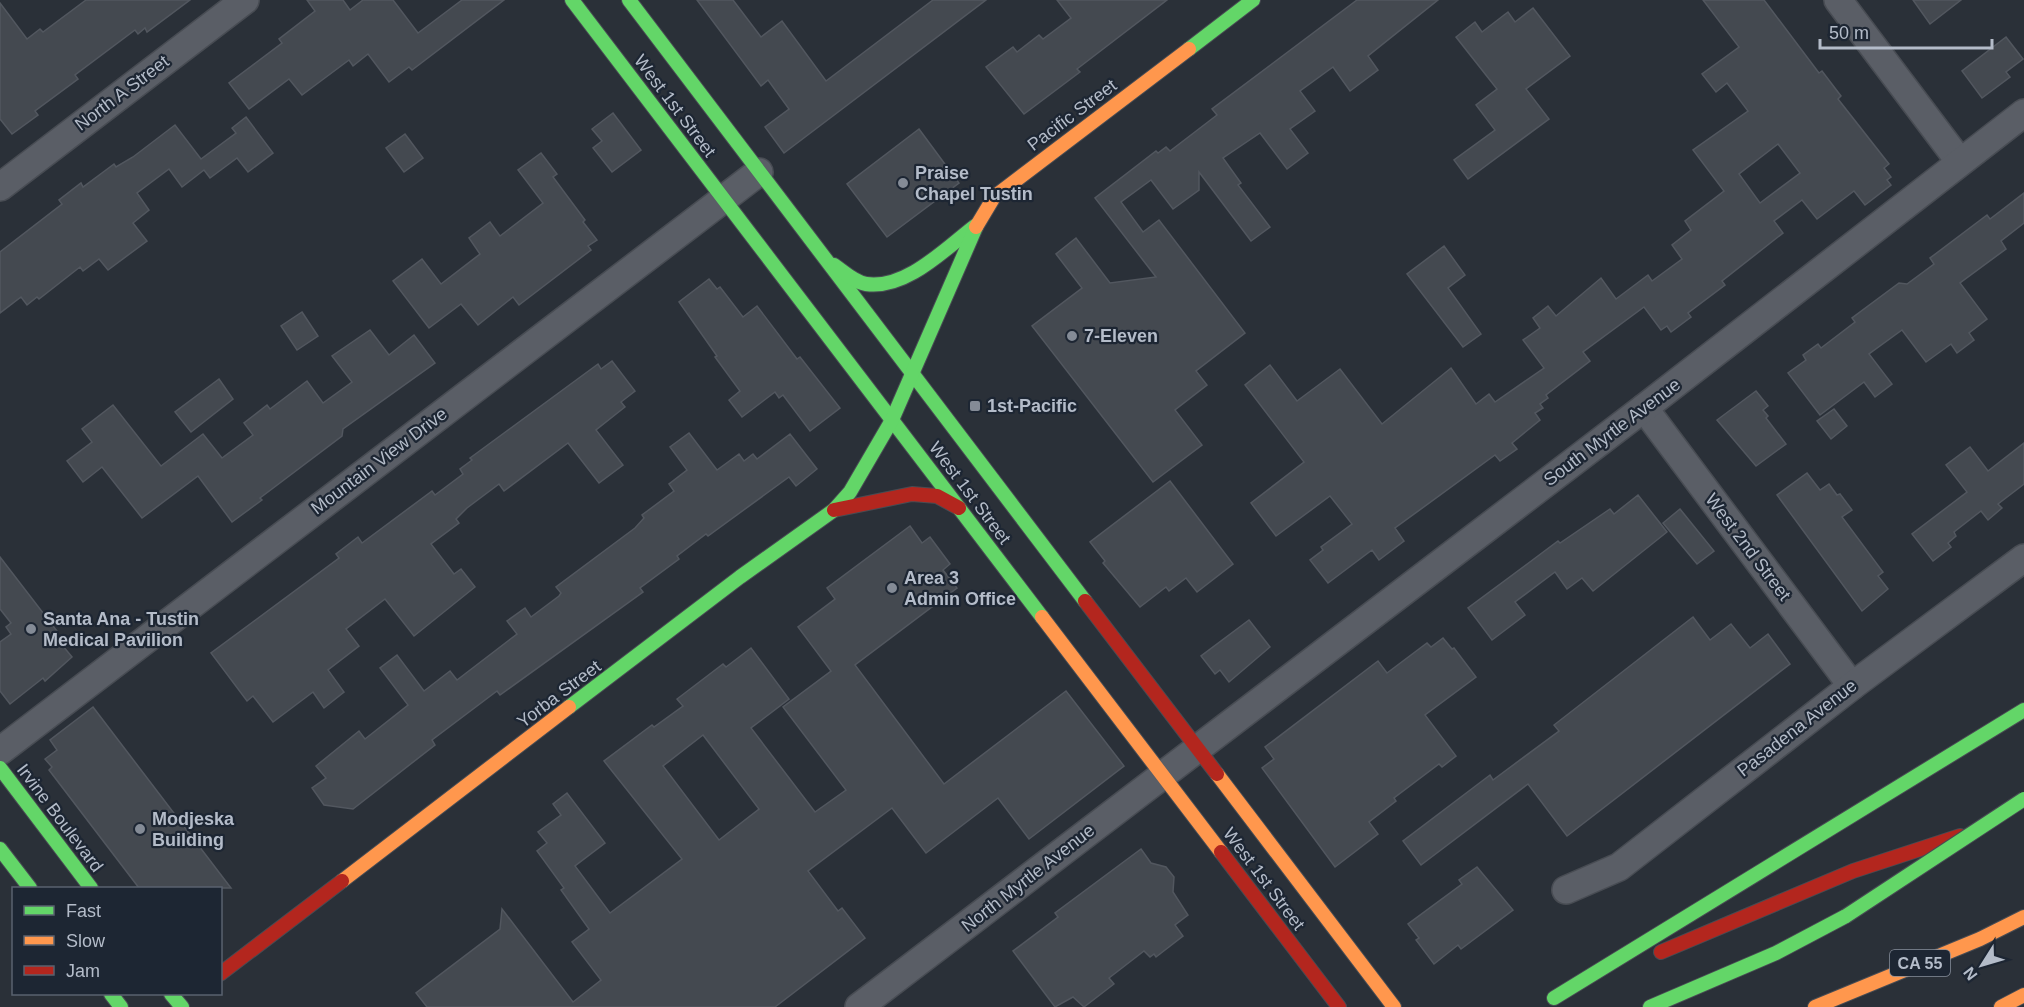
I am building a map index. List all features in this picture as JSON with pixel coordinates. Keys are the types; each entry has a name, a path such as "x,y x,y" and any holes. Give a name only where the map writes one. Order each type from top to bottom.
{"main road":[{"name":"West 1st Street","path":"572,0 1339,1007"},
{"name":"West 1st Street","path":"629,0 1394,1007"},
{"name":"Pacific Street","path":"892,420 981,214 994,197 1253,0"},
{"path":"825,259 865,284 883,284 895,281 919,267 976,225"},
{"name":"Yorba Street","path":"222,972 740,578 834,510 850,492 892,420"},
{"path":"834,510 912,494 937,496 959,508"},
{"path":"1554,998 2024,710"},
{"name":"Irvine Boulevard","path":"0,768 90,887"},
{"path":"1650,1007 1776,953 1846,916 2024,799"},
{"path":"1538,1004 1853,871 2024,814"},
{"path":"0,849 29,887"},
{"name":"CA 55","path":"1815,1007 1980,939 2024,917"},
{"path":"180,1006 193,995"},
{"path":"2001,1007 2024,995"}],"street":[{"name":"North A Street","path":"0,187 245,0"},
{"path":"1838,0 1960,162"},
{"name":"South Myrtle Avenue","path":"1197,748 1644,408 2024,113"},
{"name":"Mountain View Drive","path":"0,751 759,172"},
{"name":"West 2nd Street","path":"1644,408 1852,686"},
{"name":"Pasadena Avenue","path":"1566,890 1619,867 1852,686 2024,558"},
{"name":"North Myrtle Avenue","path":"859,1007 1197,748"}],"building":[{"path":"86,0 190,0 147,32 145,28 138,34 135,30 75,75 78,79 35,111 38,115 12,134 0,119 0,3 27,39 40,29 43,32"},
{"path":"307,0 343,0 350,10 363,0 393,0 418,33 462,0 504,0 412,70 409,67 389,82 368,54 353,66 349,60 302,95 289,79 249,109 229,83 282,43 279,39 315,11"},
{"path":"697,0 733,0 761,37 782,21 826,81 933,0 986,0 784,153 765,127 789,109 768,80 761,86"},
{"path":"1057,0 1167,0 1077,69 1080,72 1024,114 986,67 1013,47 1017,52 1039,35 1043,39 1071,18"},
{"path":"1357,0 1438,0 1368,56 1378,70 1350,91 1333,67 1300,91 1315,111 1290,129 1308,153 1287,169 1260,133 1223,158 1241,183 1238,185 1270,227 1251,241 1199,172 1199,190 1173,209 1151,180 1121,202 1143,232 1159,220 1245,333 1196,371 1207,385 1175,410 1202,445 1153,482 1032,326 1082,288 1056,254 1076,238 1110,283 1156,277 1095,198 1156,151 1158,153 1166,147 1170,151 1217,115 1212,109"},
{"path":"1703,0 1764,0 1819,73 1822,71 1841,96 1838,99 1889,164 1884,168 1891,177 1887,180 1891,185 1865,205 1854,191 1817,219 1802,200 1774,221 1783,233 1722,281 1725,285 1688,313 1691,317 1671,332 1667,326 1661,330 1644,307 1583,352 1590,361 1546,395 1548,398 1540,404 1543,408 1535,413 1540,420 1512,443 1517,449 1500,461 1495,455 1395,528 1404,541 1379,560 1372,550 1328,583 1310,560 1323,550 1321,547 1352,524 1330,496 1276,536 1251,503 1304,462 1245,385 1270,365 1297,401 1340,369 1382,424 1451,368 1476,404 1489,394 1495,402 1544,368 1523,340 1540,328 1533,318 1548,306 1556,316 1601,278 1616,299 1648,275 1652,281 1682,259 1672,245 1691,230 1685,221 1724,191 1693,150 1748,111 1727,83 1716,92 1702,74 1739,47","holes":["1778,144 1800,173 1760,203 1739,174"]},
{"path":"1913,0 1961,0 1930,24"},
{"path":"1533,8 1570,56 1526,89 1549,119 1468,179 1454,160 1495,130 1476,105 1497,89 1456,37 1475,22 1482,32 1508,12 1515,22"},
{"path":"2006,37 2023,59 2006,72 2010,77 1982,98 1962,71"},
{"path":"613,113 641,150 612,172 593,148 602,141 592,129"},
{"path":"246,117 273,153 248,172 237,158 210,178 204,170 182,187 169,169 137,193 149,210 133,223 147,241 108,270 99,259 83,271 80,267 39,299 37,297 27,305 21,297 0,313 0,252 62,204 59,200 81,183 83,187 114,164 116,167 133,157 175,125 201,159 236,133 232,128"},
{"name":"Praise Chapel Tustin","path":"919,129 959,183 887,237 847,184"},
{"path":"405,134 423,158 404,172 386,148"},
{"path":"541,153 557,174 553,177 597,240 588,246 591,250 519,305 513,297 478,325 461,304 429,328 393,281 422,259 441,284 480,254 469,238 490,222 500,236 543,203 518,170"},
{"path":"2024,193 2024,223 2001,241 2006,249 1960,283 1987,319 1969,333 1974,340 1957,353 1951,344 1926,362 1902,330 1869,354 1892,384 1875,397 1864,382 1820,415 1788,373 1806,360 1803,355 1818,344 1821,348 1855,322 1852,318 1899,283 1907,284 1934,264 1930,258 1987,215 1990,219"},
{"path":"1444,246 1465,275 1448,288 1481,334 1463,347 1407,274"},
{"path":"709,279 717,289 720,287 743,317 757,306 797,359 800,357 840,408 810,431 783,395 779,398 775,392 742,417 729,400 740,391 679,302"},
{"path":"302,312 318,336 297,350 281,326"},
{"path":"370,330 389,355 414,335 435,363 343,429 342,436 232,522 198,476 142,518 102,467 83,482 67,461 92,442 82,429 113,405 161,466 203,434 222,458 253,435 244,423 267,405 270,409 307,381 323,403 352,382 332,356"},
{"path":"612,361 635,391 621,402 625,407 596,430 623,465 599,483 568,443 504,491 499,484 467,508 456,519 459,523 431,544 454,574 461,569 475,587 414,636 385,599 346,629 359,646 328,670 344,692 324,708 313,692 273,722 253,696 247,701 211,653 339,558 336,554 358,537 362,543 432,491 435,495 463,474 460,469 472,460 470,458 598,364 601,369"},
{"path":"219,379 233,399 191,432 175,412"},
{"path":"1756,391 1768,406 1763,410 1768,416 1766,418 1786,444 1756,466 1717,420"},
{"path":"1834,409 1847,426 1831,439 1817,421"},
{"path":"689,433 717,470 739,454 744,461 753,454 757,459 790,434 817,469 796,486 789,477 708,536 706,534 677,556 679,559 640,588 643,592 500,695 497,691 432,740 435,745 353,809 324,805 312,788 326,778 316,766 359,731 365,739 408,705 380,668 397,655 424,691 450,671 457,680 517,634 507,621 525,608 531,617 559,596 561,593 556,587 635,528 644,518 642,515 674,491 669,484 687,470 670,447"},
{"path":"2024,443 2024,484 1998,504 2002,508 1988,520 1981,511 1954,532 1956,536 1948,543 1951,547 1933,561 1912,534 1967,492 1946,465 1970,447 1988,471"},
{"path":"1807,473 1820,490 1829,484 1837,495 1840,494 1852,510 1842,517 1883,572 1878,576 1888,589 1862,611 1777,495"},
{"path":"1170,481 1233,564 1197,592 1186,578 1169,591 1166,587 1140,607 1103,563 1105,561 1090,542"},
{"path":"1638,495 1667,532 1593,591 1582,578 1567,589 1555,572 1515,602 1525,615 1492,640 1468,608 1558,541 1560,543 1610,509 1614,514"},
{"path":"1680,509 1714,551 1697,564 1663,523"},
{"path":"910,526 922,543 930,537 950,564 943,570 957,588 855,665 944,784 1066,691 1124,766 1029,839 998,798 926,853 892,808 808,871 838,911 842,908 865,938 775,1007 427,1007 416,993 500,929 502,909 573,1002 601,980 572,942 589,929 561,890 564,888 537,851 547,843 538,832 561,815 553,804 567,793 605,843 575,866 610,913 682,859 604,761 652,725 654,727 683,706 677,699 723,664 726,667 751,648 789,699 751,728 815,812 846,790 783,707 831,671 798,627 835,599 827,588","holes":["703,735 759,809 719,840 663,766"]},
{"name":"Santa Ana - Tustin Medical Pavilion","path":"0,557 57,631 53,634 72,657 45,681 43,678 10,704 0,691 0,642 11,634 6,627 11,623 0,609"},
{"path":"1693,617 1710,640 1731,624 1750,648 1768,634 1790,664 1567,836 1528,784 1421,865 1403,841 1490,775 1493,780 1559,731 1554,725"},
{"path":"1249,620 1270,647 1229,682 1220,670 1215,674 1201,656"},
{"path":"1443,638 1452,649 1454,648 1476,677 1425,715 1456,756 1442,767 1439,764 1394,798 1396,801 1369,822 1378,834 1335,867 1262,768 1274,759 1265,747 1378,661 1387,673 1427,643 1431,647"},
{"name":"Modjeska Building","path":"93,707 231,888 138,887 49,770 52,767 45,759 57,750 50,740"},
{"path":"1141,849 1151,863 1166,867 1174,877 1173,892 1188,915 1175,925 1183,936 1156,957 1154,954 1150,957 1144,951 1109,978 1114,984 1084,1007 1073,997 1055,1007 1013,951 1058,917 1055,913"},
{"path":"1477,867 1513,910 1461,949 1458,945 1434,964 1416,940 1419,938 1408,924 1462,884 1459,880"}],"traffic: fast":[{"path":"572,0 1042,617"},
{"path":"629,0 1085,601"},
{"path":"1189,49 1253,0"},
{"path":"834,265 862,283 881,284 896,281 925,266 975,226"},
{"path":"569,707 740,577 834,510 850,492 892,420 976,227"},
{"path":"1554,998 2024,710"},
{"path":"0,768 90,887"},
{"path":"1846,916 2024,799"},
{"path":"0,849 29,887"},
{"path":"1650,1007 1776,953 1846,916"},
{"path":"112,995 121,1007"},
{"path":"172,995 182,1007"}],"traffic: slow":[{"path":"976,227 994,197 1189,49"},
{"path":"1042,617 1221,852"},
{"path":"342,881 569,707"},
{"path":"1217,774 1394,1007"},
{"path":"1815,1007 1980,939 2024,917"},
{"path":"2001,1007 2024,995"}],"traffic: jam":[{"path":"834,510 912,494 937,496 959,508"},
{"path":"1085,601 1217,774"},
{"path":"1661,952 1853,871 1960,836"},
{"path":"1221,852 1339,1007"},
{"path":"222,972 342,881"}],"place":[{"name":"Praise Chapel Tustin","path":"903,183"},
{"name":"7-Eleven","path":"1072,336"},
{"name":"1st-Pacific","path":"975,406"},
{"name":"Area 3 Admin Office","path":"892,588"},
{"name":"Santa Ana - Tustin Medical Pavilion","path":"31,629"},
{"name":"Modjeska Building","path":"140,829"}]}
